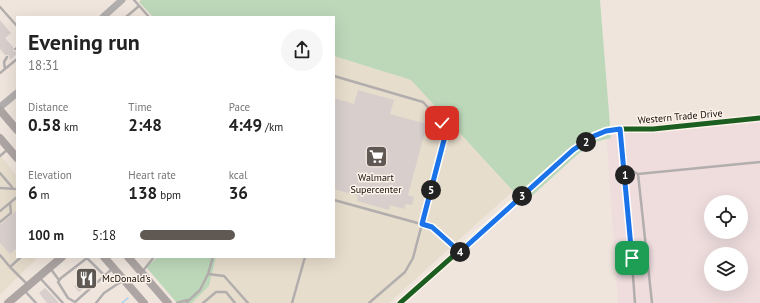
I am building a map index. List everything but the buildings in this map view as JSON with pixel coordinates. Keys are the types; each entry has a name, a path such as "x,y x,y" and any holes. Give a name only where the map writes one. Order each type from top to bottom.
{"main road":[{"path":"0,108 16,129"},
{"path":"0,138 16,157"},
{"path":"105,258 144,303"},
{"path":"129,258 168,303"},
{"path":"8,303 54,263"}],"street":[{"path":"104,16 122,0"},
{"path":"0,108 16,94"},
{"name":"Western Trade Drive","path":"400,303 460,252 573,150 594,136 606,131 620,129 653,129 760,118"}],"lane":[{"path":"134,0 148,16"},
{"path":"127,16 139,6"},
{"path":"0,7 16,25"},
{"path":"5,69 4,62 7,57"},
{"path":"0,73 16,60"},
{"path":"335,76 423,102 445,128 445,136 413,258 408,268 369,303"},
{"path":"620,129 625,168 635,303"},
{"path":"0,156 9,149"},
{"path":"625,168 638,174 760,162"},
{"path":"0,173 12,187"},
{"path":"638,174 652,303"},
{"path":"0,188 12,187 16,189"},
{"path":"0,211 16,199"},
{"path":"335,200 432,227 460,252"},
{"path":"0,222 11,213 10,203"},
{"path":"0,256 26,287 36,303"},
{"path":"10,267 20,258"},
{"path":"59,280 87,258 105,276"},
{"path":"186,303 200,290 208,274 213,258"},
{"path":"292,303 305,258"},
{"path":"142,272 151,260"},
{"path":"54,263 60,286 68,298 75,302 114,268"},
{"path":"208,274 224,276 248,303"},
{"path":"39,276 63,303"},
{"path":"96,303 104,293 124,280"},
{"path":"203,303 216,292 226,292 235,303"},
{"path":"177,303 188,300"}],"shaded area":[{"path":"335,56 411,80 513,191 389,303 192,303 209,286 216,258 335,258"},
{"path":"760,115 760,303 618,303 606,131"},
{"path":"0,155 16,175 16,258 37,258 0,295"}],"green space":[{"path":"141,0 600,0 611,138 595,142 578,154 524,203 411,80 335,56 335,16 152,16 139,2"},
{"path":"157,258 216,258 209,286 192,303 177,303 146,267"}],"waterway":[{"path":"122,303 128,298"}],"cycle path":[{"path":"400,303 573,150 594,136 606,131 620,129 653,129 760,118"}],"place":[{"name":"Walmart Supercenter","path":"376,157"},
{"name":"McDonald's","path":"86,278"}],"route":[{"path":"442,123 445,128 445,136 422,224 432,227 460,252 573,150 594,136 606,131 620,129 625,168 632,258"}]}
